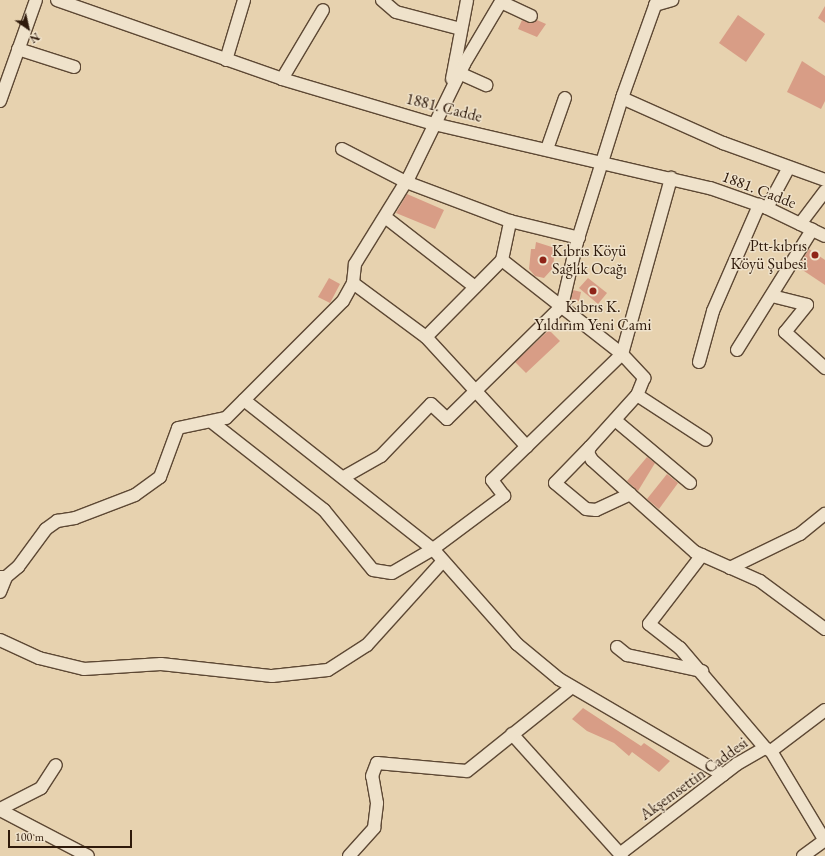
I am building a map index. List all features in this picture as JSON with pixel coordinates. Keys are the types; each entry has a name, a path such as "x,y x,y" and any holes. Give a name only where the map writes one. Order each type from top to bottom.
{"street":[{"path":"0,101 36,0"},
{"name":"1881. Cadde","path":"56,0 282,79 434,124 603,161 671,178 763,206 825,236"},
{"path":"226,60 244,0"},
{"path":"382,0 396,12 461,29"},
{"path":"449,94 467,0"},
{"path":"344,477 381,456 431,404 447,419 562,306 579,238 622,98 656,3 672,0"},
{"path":"0,592 3,577 57,521 75,518 135,495 160,477 178,428 213,423 226,418 343,301 353,283 355,264 406,182 459,73 502,1 531,16"},
{"path":"282,79 324,10"},
{"path":"18,49 74,67"},
{"path":"459,73 486,85"},
{"path":"547,149 565,98"},
{"path":"622,98 788,169 825,180"},
{"path":"342,149 406,182 510,221 579,238"},
{"path":"699,362 712,311 763,206 788,169"},
{"path":"213,423 324,510 373,570 392,573 433,549 504,496 492,480 622,354 671,178"},
{"path":"800,224 825,191"},
{"path":"385,217 475,287"},
{"path":"426,337 502,260 510,221"},
{"path":"737,350 812,230"},
{"path":"502,260 622,354 644,378 637,394 615,420 555,483 586,509 596,510 630,494"},
{"path":"353,283 426,337 527,447"},
{"path":"772,296 807,305 785,332 825,368"},
{"path":"637,394 706,440"},
{"path":"244,400 344,477 433,549 517,644 572,686 723,775"},
{"path":"615,420 690,483"},
{"path":"590,447 588,453 592,460 702,555 760,581 825,629"},
{"path":"730,568 800,534 825,514"},
{"path":"702,555 649,624 680,648 702,671 768,750 825,840 803,856"},
{"path":"0,640 39,658 84,669 161,664 272,676 328,670 368,645 443,561"},
{"path":"617,647 627,655 702,671"},
{"path":"349,856 374,828 377,803 372,776 378,763 467,771 572,686"},
{"name":"Akşemsettin Caddesi","path":"621,854 723,775 768,750 825,710"},
{"path":"512,734 621,854"},
{"path":"56,765 41,788 7,802 0,809 88,856"}],"building":[{"path":"825,6 825,23 818,18"},
{"path":"738,15 765,34 746,62 719,43"},
{"path":"522,20 531,23 537,20 546,24 537,37 518,29"},
{"path":"802,61 825,76 825,101 821,109 787,92"},
{"path":"407,194 444,210 435,229 396,213"},
{"name":"Kıbrıs Köyü Sağlık Ocağı","path":"536,242 555,248 553,268 544,278 535,276 529,269 531,249 535,249"},
{"path":"809,249 825,260 825,285 798,267"},
{"path":"329,278 340,284 330,303 318,297"},
{"name":"Kıbrıs K. Yıldırım Yeni Cami","path":"588,278 607,293 598,304 579,288"},
{"path":"573,290 581,292 579,301 571,300"},
{"path":"549,330 560,341 526,373 515,362"},
{"path":"647,457 655,463 638,491 627,481"},
{"path":"667,474 678,483 659,509 647,499"},
{"path":"583,708 641,746 644,743 670,761 659,772 632,752 629,756 614,743 587,731 572,719"}],"place":[{"name":"Ptt-kıbrıs Köyü Şubesi","path":"815,255"},
{"name":"Kıbrıs Köyü Sağlık Ocağı","path":"543,260"},
{"name":"Kıbrıs K. Yıldırım Yeni Cami","path":"593,291"}]}
